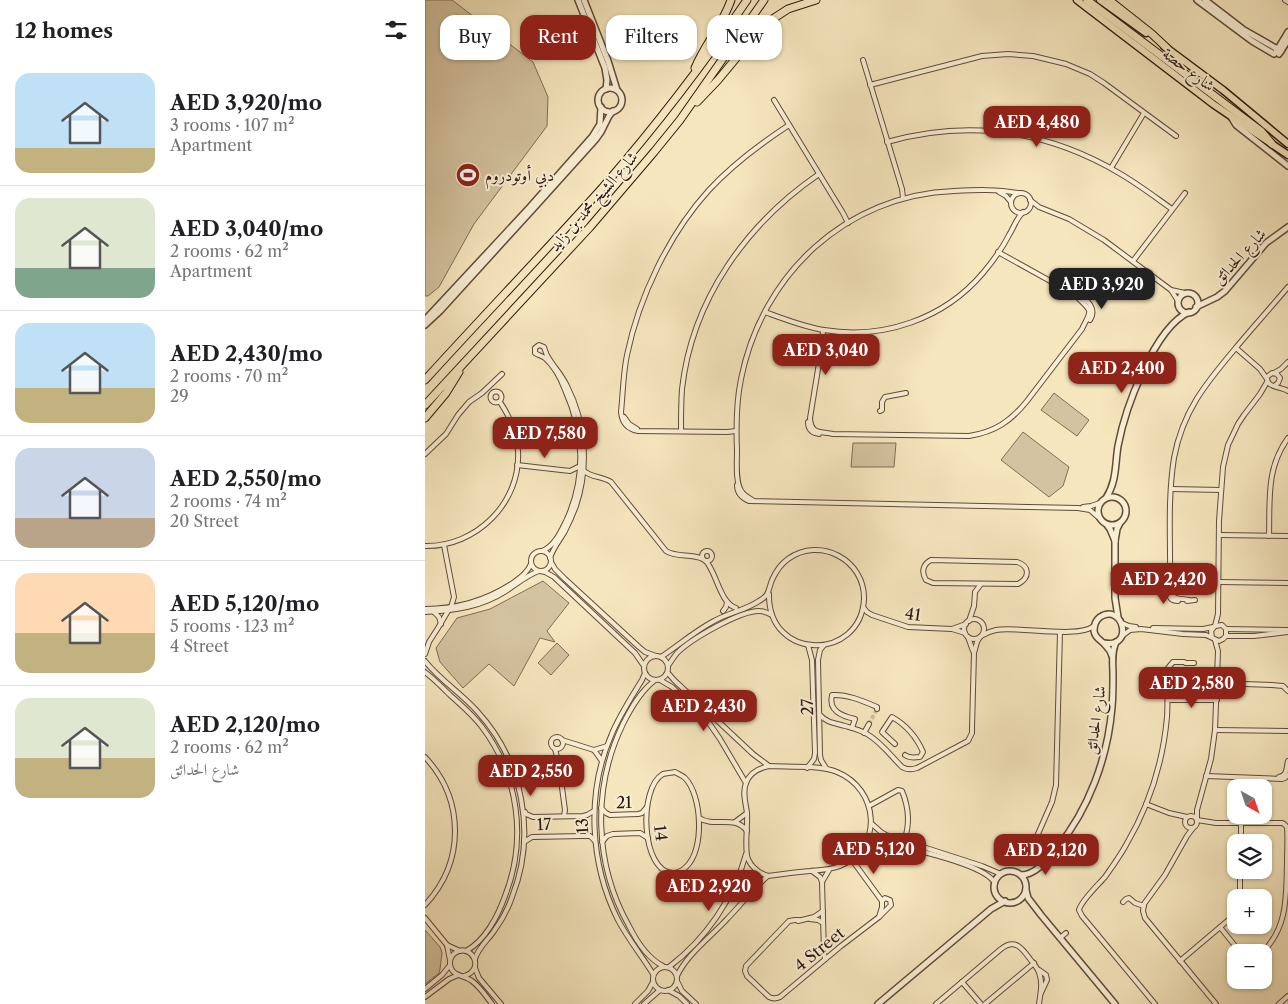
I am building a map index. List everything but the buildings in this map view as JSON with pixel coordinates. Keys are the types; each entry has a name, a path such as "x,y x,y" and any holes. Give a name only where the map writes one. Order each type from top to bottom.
{"highway":[{"path":"688,81 701,54 724,18 731,0"},
{"name":"شارع الشيخ محمد بن زايد","path":"425,380 604,186 688,81 747,0"},
{"name":"شارع الشيخ محمد بن زايد","path":"425,405 610,205 679,120 732,48 764,0"},
{"path":"679,120 718,80 768,22 788,8 815,0"},
{"path":"1087,0 1261,132 1272,144"},
{"path":"1109,0 1167,48"},
{"path":"425,418 446,394 467,359"}],"main road":[{"name":"شارع حصة","path":"1077,0 1231,116 1288,156"},
{"name":"شارع حصة","path":"1100,0 1223,90 1288,144"}],"street":[{"path":"578,0 605,68 606,89"},
{"path":"425,325 533,210 584,152 598,136 609,116 618,108 621,102 621,96 617,90 608,61 584,0"},
{"path":"1197,0 1206,2 1278,52"},
{"path":"1278,52 1288,32"},
{"path":"1278,52 1288,40"},
{"path":"871,85 974,58 999,54 1025,55 1050,59 1082,70 1104,83 1176,136"},
{"path":"863,60 905,198"},
{"path":"425,320 592,137 600,124 601,107 599,96 609,88 617,90"},
{"path":"774,100 849,222"},
{"path":"601,107 605,110 613,111"},
{"path":"1111,168 1144,113"},
{"path":"1231,116 1235,124 1288,166"},
{"path":"736,433 644,431 629,424 621,409 627,355 647,291 670,244 689,216 710,189 748,154 789,125"},
{"path":"887,142 916,135 974,130 1009,133 1035,138 1087,156 1111,168 1172,209"},
{"path":"681,431 682,389 687,363 695,332 713,288 735,255 759,225 788,198 819,174"},
{"path":"1115,541 1107,525 1090,510 1078,508 753,501 745,496 739,488 736,433 738,398 743,369 753,338 780,287 802,260 819,244 849,222 871,210 905,198 945,191 975,190 1025,194 1042,208 1076,223 1105,240 1171,290 1184,311 1189,312"},
{"path":"995,191 1001,192 1011,203 1014,210 1014,225"},
{"path":"1011,203 1013,196 1018,193"},
{"path":"1133,261 1185,193"},
{"path":"1029,209 1030,200"},
{"path":"766,311 778,317 825,330 849,332 872,332 922,318 950,303 982,275 1023,212 1029,209 1042,208"},
{"path":"1014,210 1023,212"},
{"name":"شارع الحدائق","path":"1196,307 1213,300 1225,291 1267,243 1287,228"},
{"path":"825,330 810,420 812,427 820,433 963,436 984,433 1001,425 1018,412 1091,319 1092,312 1088,302 998,252"},
{"path":"1195,600 1177,599 1171,593 1171,489 1178,441 1187,416 1207,382 1288,287"},
{"path":"1171,290 1191,293 1196,297 1213,300"},
{"path":"1175,322 1178,317 1179,298 1185,293"},
{"path":"1104,643 1113,644 1117,642 1123,629 1115,598 1115,541 1117,529 1125,516 1126,510 1125,505 1115,491 1114,483 1115,462 1120,436 1131,398 1153,353 1161,339 1175,322 1196,307 1196,297"},
{"path":"425,612 469,607 491,599 528,576 547,568 554,548 570,519 577,501 581,480 582,468 583,436 575,404 560,374 547,356 544,346 539,345 535,348 535,352 544,358 555,371 564,386 573,409 580,440 582,468 592,476 611,482 666,551 673,554 695,556 704,560 712,558"},
{"path":"1236,348 1260,369 1273,386 1288,391"},
{"path":"1218,651 1211,631 1218,614 1219,535 1225,456 1233,434 1244,415 1260,394 1268,375 1281,369 1287,363"},
{"path":"1260,394 1278,384 1287,363"},
{"path":"1260,369 1277,374 1288,391"},
{"path":"425,454 446,434 458,414 469,402 482,393 501,374"},
{"path":"880,412 885,397 907,393"},
{"path":"425,546 444,545 475,533 499,511 508,497 514,482 517,465 517,446 513,425 500,402"},
{"path":"1269,536 1271,475 1279,452 1288,438"},
{"path":"517,465 570,471 582,468"},
{"path":"570,471 581,480"},
{"path":"581,480 592,476"},
{"path":"425,608 449,609 474,602 505,588 524,575 531,564 533,554 548,549 553,544 566,522 581,480"},
{"path":"1107,498 1114,483"},
{"path":"1171,489 1221,490"},
{"path":"1078,508 1091,506 1107,498 1113,497 1121,500"},
{"path":"1098,517 1097,509 1100,502"},
{"path":"1107,525 1112,526 1121,523"},
{"path":"1219,535 1288,536"},
{"path":"444,545 454,597 441,624 429,642 425,660 434,671 476,710 502,745 520,790 524,812 524,842 519,874 511,899 501,921 480,948 475,958 475,967 479,978 501,1004"},
{"path":"695,556 707,550 710,551 712,554 712,570"},
{"path":"542,551 547,553 555,569 639,648 666,660 668,673 677,683 714,719 769,766"},
{"path":"807,551 824,551 846,560 857,573 863,588 863,606 856,624 845,636 824,645 808,645 787,636 777,626 771,615 769,601 770,586 776,572 793,556 807,551"},
{"path":"703,552 704,560 712,570 727,602 736,608"},
{"path":"935,560 1017,562 1022,564 1027,574 1024,580 1018,584 981,583 933,583 924,576 923,569 928,562 935,560"},
{"path":"531,564 534,568 554,577 635,653 650,679 654,681 660,680 668,673"},
{"path":"1219,582 1288,583"},
{"path":"969,583 975,592"},
{"path":"974,653 964,628 974,606 975,592 981,583"},
{"path":"644,666 649,659 658,656 703,626 759,602 769,594"},
{"path":"454,597 462,605"},
{"path":"1107,615 1115,598"},
{"path":"723,610 727,602"},
{"name":"41","path":"863,606 872,615 908,627 952,629"},
{"path":"820,715 827,722 826,726 852,728 864,733 879,743 902,767 909,770 917,768 968,741 972,733 974,653 983,630 974,606"},
{"path":"434,612 439,617 441,624"},
{"path":"668,666 680,651 721,624 754,612 765,612 771,615"},
{"path":"1218,614 1222,625 1226,629 1288,631"},
{"name":"41","path":"860,617 872,615"},
{"path":"952,629 974,639 996,630 1059,632 1083,630 1089,629 1101,617 1107,615 1113,615 1135,627 1203,629 1222,625"},
{"path":"952,629 975,620 996,630"},
{"path":"1095,625 1094,631 1096,636"},
{"path":"1121,636 1135,629 1203,635 1221,640"},
{"path":"1226,629 1226,636"},
{"path":"1083,630 1096,636 1104,643 1113,659"},
{"path":"1217,1004 1145,918 1143,911 1144,906 1165,875 1197,819 1215,730 1218,651 1221,640 1226,636 1254,636 1288,631"},
{"path":"1034,843 1052,802 1056,785 1059,632"},
{"path":"425,641 432,636"},
{"name":"شارع الحدائق","path":"1047,858 1067,835 1081,812 1100,769 1111,722 1113,650 1117,642"},
{"name":"27","path":"807,768 814,759 815,753 812,660 808,645"},
{"name":"27","path":"824,645 819,655 820,715 826,726 820,755 826,768"},
{"path":"1155,1004 1079,910 1081,903 1105,877 1122,851 1146,804 1163,747 1168,700 1169,664 1174,662 1194,663"},
{"path":"425,672 473,715 489,736 507,771 517,810 515,867 499,910 479,941 453,955 450,960"},
{"name":"13","path":"645,673 617,722 607,746 602,761 594,811 595,841 601,874 612,906 627,935 653,974"},
{"path":"660,680 672,688 709,723 721,739 746,783"},
{"name":"13","path":"654,681 639,696 625,719 612,748 603,786 601,825 608,876 624,918 649,957 663,966"},
{"path":"1217,683 1283,686 1288,690"},
{"path":"1272,685 1283,684 1288,686"},
{"path":"852,728 855,719 842,716 833,708 832,695 855,698 877,707 877,709"},
{"path":"1168,700 1217,700"},
{"path":"895,744 883,732 892,717 914,737 923,752 920,756 912,758 905,755"},
{"path":"864,733 869,724"},
{"path":"1215,730 1288,731"},
{"path":"879,743 885,735"},
{"path":"564,816 565,808 559,765 555,749 551,746 551,740 557,737 594,750 607,746"},
{"path":"562,740 562,747"},
{"path":"555,749 570,743"},
{"path":"594,750 602,761"},
{"path":"425,757 438,774 447,792 454,812 456,832 447,872 439,888 425,905"},
{"path":"1206,776 1282,776 1287,771 1288,761"},
{"path":"669,967 707,930 720,913 739,876 746,854 747,813 744,794 749,776 755,771 769,766 826,768 841,773 854,781 869,806 870,835 865,845 851,860 842,866 829,870 768,876 752,866 746,854"},
{"name":"14","path":"675,772 685,778 696,802 699,818 696,850 692,860 680,872 665,871 657,862 651,850 646,824 649,796 658,778 675,772"},
{"path":"1267,777 1283,779 1288,775"},
{"path":"869,806 901,790 907,807 908,824 904,841"},
{"path":"1181,846 1186,833 1185,824 1188,816 1194,811 1200,800"},
{"path":"1146,804 1169,813 1194,816 1197,819 1216,823"},
{"name":"21","path":"601,808 608,814 619,815 642,813 647,807"},
{"name":"21","path":"524,812 533,817 583,816 594,811"},
{"path":"735,822 747,813"},
{"path":"1169,813 1189,828 1227,823"},
{"path":"699,818 708,822 735,822 747,831"},
{"path":"699,828 708,822"},
{"path":"901,822 908,824"},
{"path":"1269,944 1280,929 1285,912 1288,829 1282,823 1273,823"},
{"path":"871,824 881,832 904,841 1001,874"},
{"path":"602,842 607,836 613,834 640,834 648,838"},
{"name":"17","path":"524,842 532,837 568,836 590,836 595,841"},
{"path":"865,845 880,840 965,865 979,871 992,878 995,883 997,894 991,909"},
{"path":"1021,875 1031,873 1047,858"},
{"path":"997,894 1005,901 1012,902 1018,900 1023,896 1032,876 1046,862 1047,858"},
{"path":"851,860 882,901 883,907 879,917"},
{"path":"822,882 829,870"},
{"path":"811,871 820,877 822,882 825,959"},
{"path":"995,883 1001,874 1007,872 1013,871 1021,875 1028,898 1115,1004"},
{"path":"653,982 660,990 668,990 674,987 687,960 768,876"},
{"name":"4 Street","path":"807,919 789,921 746,966 747,976 772,998 780,997 879,917 891,904 887,898 882,901"},
{"path":"1123,902 1129,898 1135,903 1144,906"},
{"path":"1018,900 1029,903 1041,915"},
{"path":"878,1004 991,909 1005,901"},
{"path":"807,919 823,912"},
{"path":"426,919 447,945 450,965 454,972 474,982 493,1004"},
{"path":"807,919 818,920 823,923"},
{"path":"1180,961 1227,921"},
{"path":"1220,927 1234,944"},
{"path":"1060,938 1066,934"},
{"path":"937,1003 1001,948 1015,944 1021,947 1037,968 1041,981 1039,1004"},
{"path":"447,945 471,954 475,958"},
{"path":"824,948 829,953 833,953"},
{"path":"985,1004 1034,963"},
{"path":"425,989 442,975 450,965"},
{"path":"635,1004 648,991 653,982 653,974 663,966 669,967 675,972 682,990 696,1004"},
{"path":"464,976 472,972 475,967"},
{"path":"425,997 449,979 459,975"},
{"path":"962,982 981,1004"},
{"path":"644,1004 660,990"},
{"path":"668,990 679,996 687,1004"},
{"path":"1279,1004 1288,996"}],"shaded area":[{"name":"دبي أوتودروم","path":"425,0 452,0 472,15 440,15 440,60 510,60 510,44 520,52 520,60 530,60 533,62 548,97 547,126 474,224 439,287 428,296 425,296"},
{"path":"1054,393 1089,420 1077,436 1041,410"},
{"path":"1023,432 1069,467 1063,486 1049,497 1001,460"},
{"path":"853,443 896,443 894,467 851,467"},
{"path":"543,581 569,603 547,631 555,642 540,638 514,686 489,664 463,688 440,662 436,648 457,618 490,609"},
{"path":"557,643 569,655 551,675 538,663"},
{"path":"425,930 440,947 442,953 439,973 425,984"}],"tunnel":[{"path":"869,724 877,709"}],"place":[{"name":"دبي أوتودروم","path":"468,175"}]}
